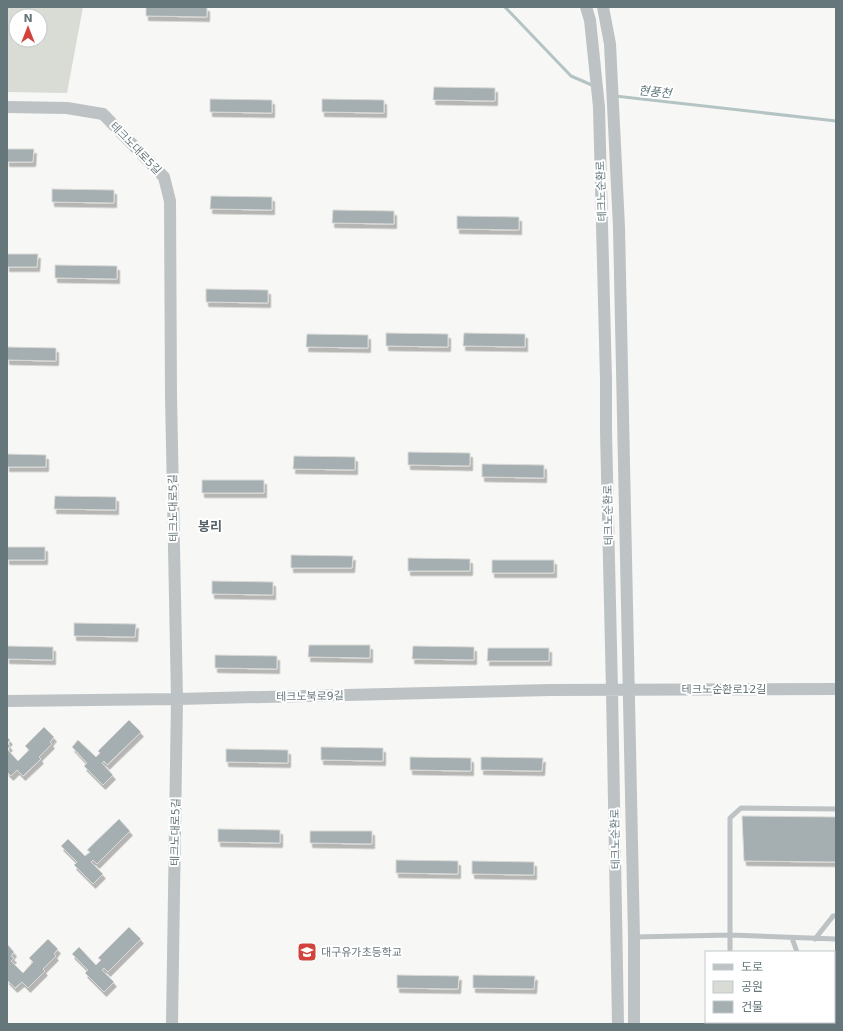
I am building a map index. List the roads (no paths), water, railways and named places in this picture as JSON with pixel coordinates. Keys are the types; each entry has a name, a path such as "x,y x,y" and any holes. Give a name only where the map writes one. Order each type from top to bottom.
{"street":[{"name":"테크노순환로","path":"586,7 590,20 599,107 606,380 618,1024"},
{"name":"테크노순환로","path":"603,7 610,44 619,227 634,937 634,1024"},
{"name":"테크노대로5길","path":"7,107 67,108 103,114 164,177 170,201 171,403 177,699 172,1024"},
{"name":"테크노순환로12길","path":"612,690 836,689"},
{"name":"테크노북로9길","path":"7,701 612,690"}],"lane":[{"path":"730,951 730,818 741,808 836,809"},
{"path":"815,939 833,916 836,916"},
{"path":"634,937 731,935 836,940"},
{"path":"792,938 797,951"}],"waterway":[{"name":"현풍천","path":"505,7 571,76 594,86"},
{"name":"현풍천","path":"615,96 836,121"}],"place":[{"name":"대구유가초등학교","path":"307,952"}],"district":[{"name":"봉리","path":"210,526"}]}
